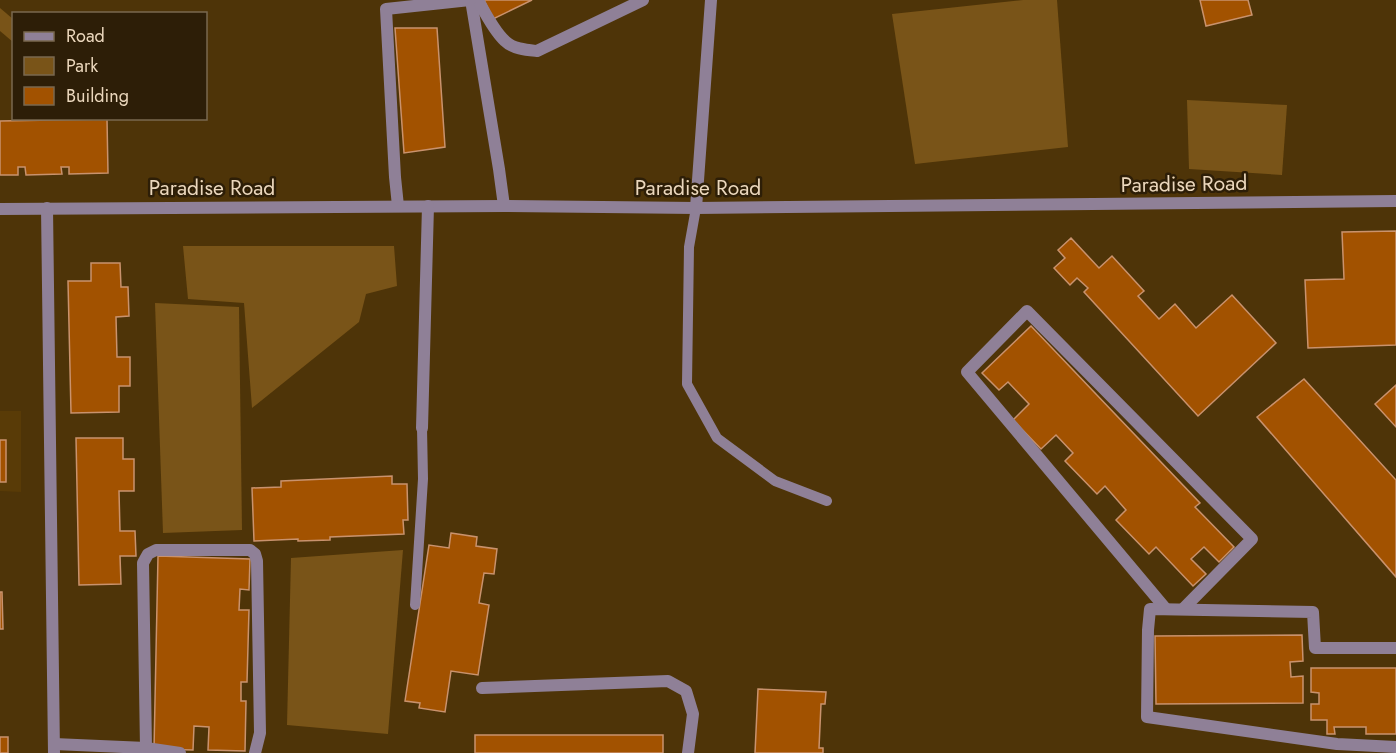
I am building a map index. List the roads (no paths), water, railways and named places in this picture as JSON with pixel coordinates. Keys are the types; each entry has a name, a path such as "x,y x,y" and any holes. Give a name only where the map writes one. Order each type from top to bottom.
{"street":[{"path":"398,206 394,177 386,9 470,0 504,206"},
{"path":"478,0 506,43 524,50 537,51 643,0"},
{"path":"696,208 711,0"},
{"name":"Paradise Road","path":"0,208 504,206 696,208 1396,201"},
{"path":"422,428 428,206"},
{"path":"47,208 54,749 146,750 180,753"},
{"path":"1166,609 967,372 1027,311 1252,538 1183,609"},
{"path":"146,750 143,563 148,554 156,550 250,550 255,554 257,561 260,733 255,753"},
{"path":"1396,648 1315,648 1314,612 1149,609 1147,717 1337,744 1396,747"},
{"path":"482,688 668,681 686,691 693,714 688,753"}],"lane":[{"path":"696,208 689,247 687,384 717,438 775,481 827,501"},
{"path":"415,605 423,479 422,428"}]}
